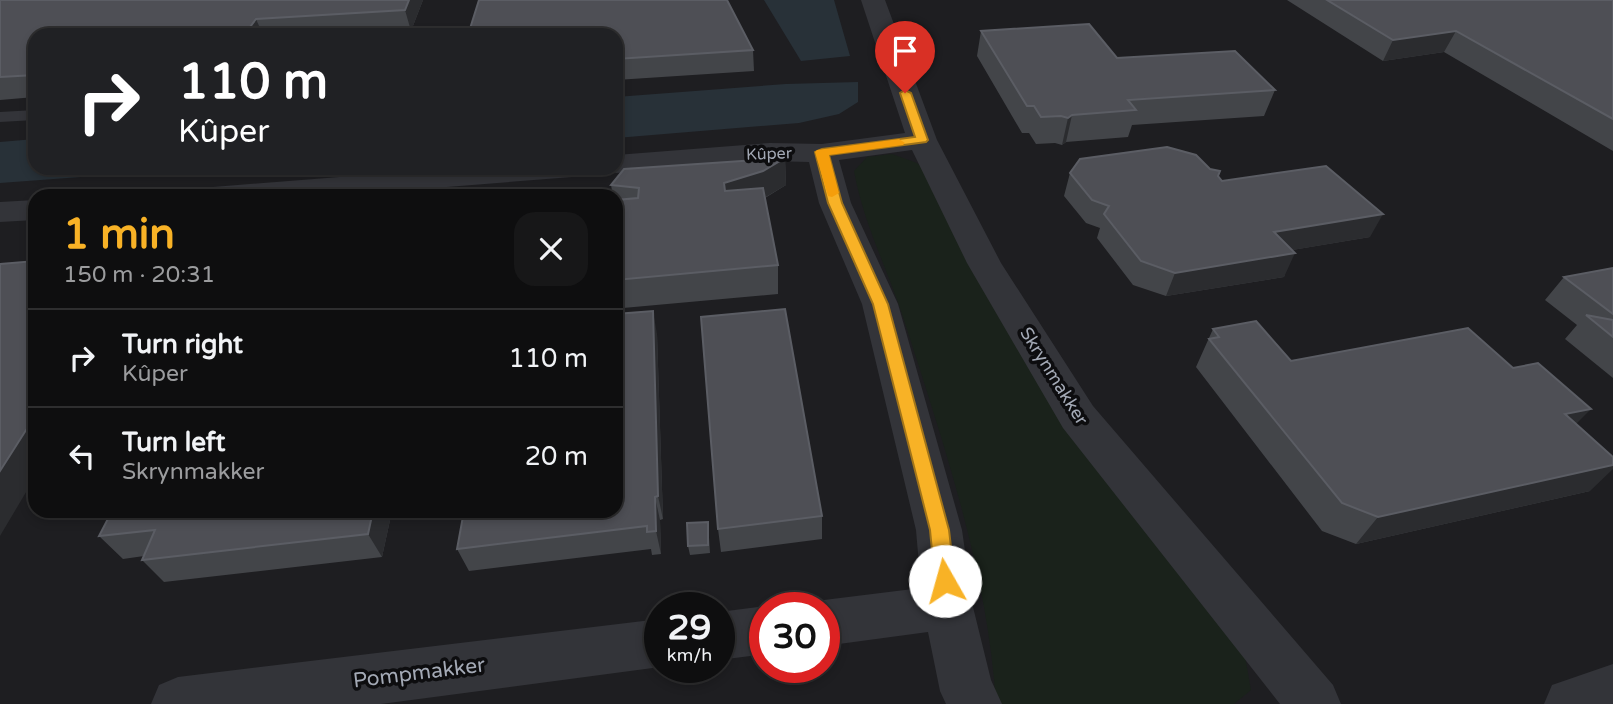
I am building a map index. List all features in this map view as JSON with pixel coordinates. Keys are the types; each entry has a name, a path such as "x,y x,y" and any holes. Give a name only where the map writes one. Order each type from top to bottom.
{"street":[{"name":"Skrynmakker","path":"873,0 922,140 984,262 1078,417 1314,704"},
{"name":"Kûper","path":"623,163 770,152 822,152 922,140"},
{"path":"822,152 835,203 880,304 939,530 948,607 967,691 975,704"},
{"path":"303,189 482,175"},
{"path":"0,212 28,210"},
{"path":"840,621 948,607"},
{"name":"Pompmakker","path":"178,704 644,645"},
{"path":"1571,704 1613,690"}],"lane":[{"path":"0,117 28,115"}],"shaded area":[{"path":"0,0 1613,0 1613,704 0,704"},
{"path":"764,0 834,0 850,56 801,61"},
{"path":"858,82 858,102 839,114 799,123 623,137 623,96 786,84"},
{"path":"28,140 28,175 108,175 0,183 0,142"},
{"path":"892,154 917,163 940,183 1243,645 1251,690 1234,704 996,704 984,605 962,508 903,317 869,227 854,171 867,157"}],"building":[{"path":"0,0 409,0 405,10 256,19 249,28 28,28 28,75 0,77"},
{"path":"479,0 727,0 753,50 623,59 623,28 470,28"},
{"path":"1327,0 1613,0 1613,119 1456,31 1393,40"},
{"path":"1089,24 1117,58 1235,51 1275,90 1128,100 1136,110 1072,115 1068,118 1041,117 1034,106 1027,106 981,31"},
{"path":"1167,147 1196,155 1210,169 1220,171 1218,176 1222,181 1326,166 1383,214 1274,232 1295,253 1175,273 1141,261 1104,214 1109,206 1092,200 1070,173 1080,159"},
{"path":"785,158 763,171 724,183 725,191 763,188 778,265 623,279 623,199 638,198 639,188 611,185 619,175 623,175 624,169"},
{"path":"28,262 28,427 0,471 0,264"},
{"path":"1613,268 1613,314 1564,277"},
{"path":"785,309 822,516 718,529 701,317"},
{"path":"653,311 658,496 655,497 656,531 647,532 647,526 457,549 463,518 623,518 623,313"},
{"path":"1586,315 1613,320 1613,337"},
{"path":"1256,321 1291,361 1468,328 1513,368 1538,363 1591,409 1565,414 1613,457 1613,465 1378,517 1342,503 1209,339 1219,337 1213,329"},
{"path":"108,518 371,518 368,534 142,560 155,530 99,536"},
{"path":"708,522 708,545 688,546 687,523"}],"slow traffic":[{"path":"832,193 822,152 899,143"}],"route":[{"path":"905,93 922,140 822,152 835,203 880,304 939,530 945,581"}]}
